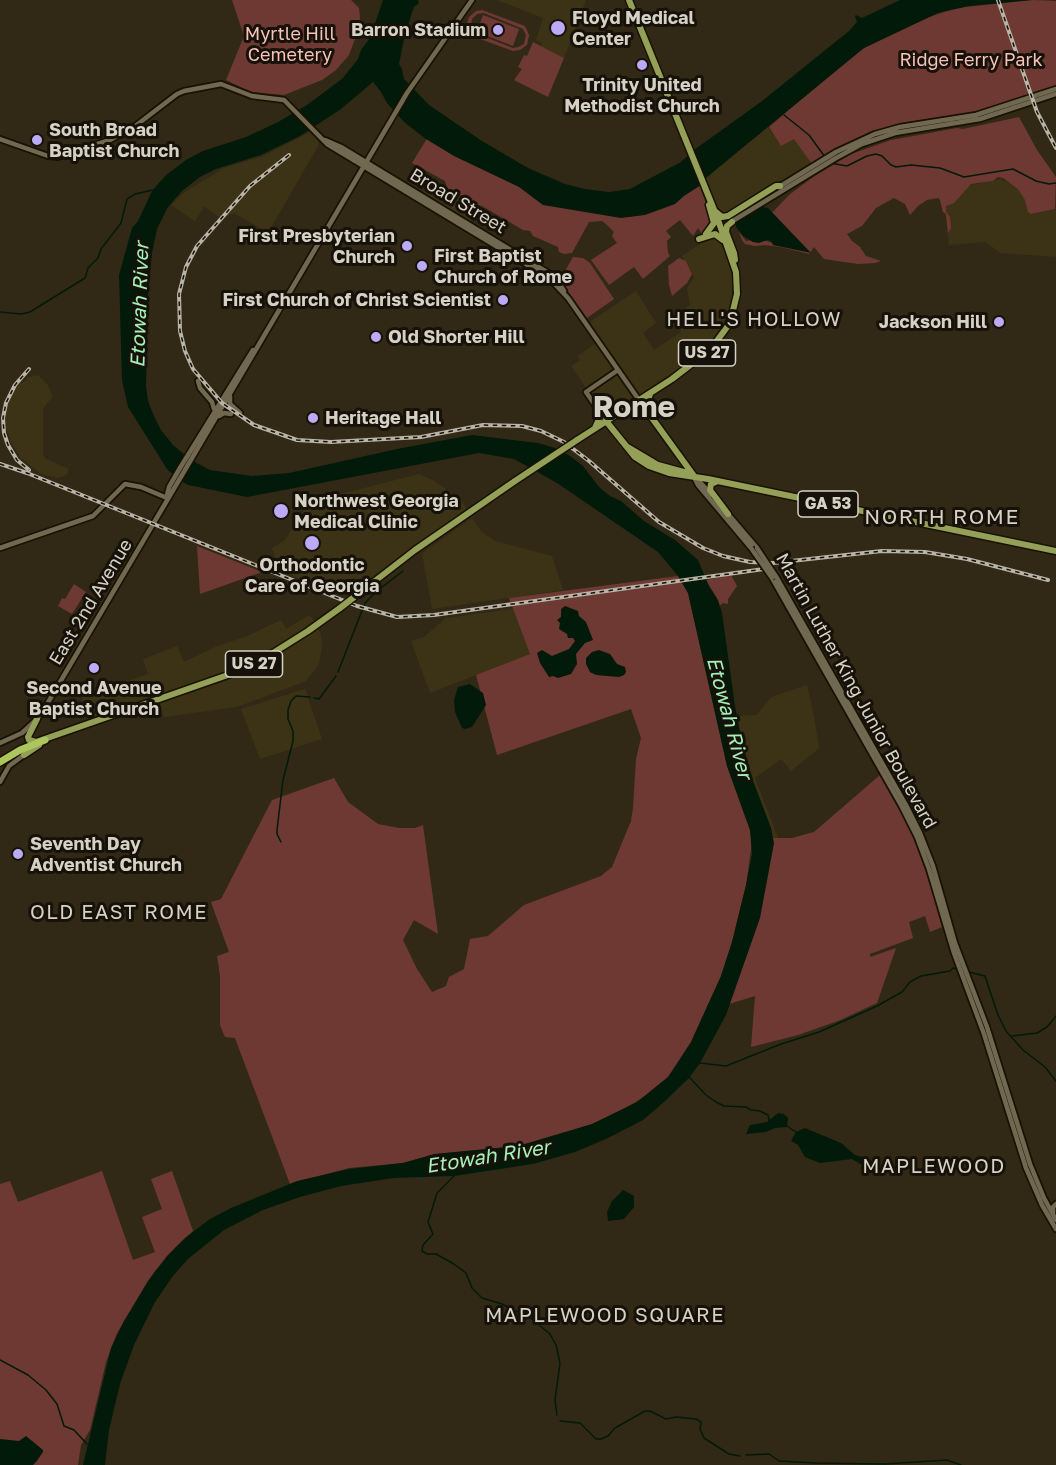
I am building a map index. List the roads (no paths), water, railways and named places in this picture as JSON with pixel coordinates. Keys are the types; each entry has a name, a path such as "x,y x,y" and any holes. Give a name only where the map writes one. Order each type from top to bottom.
{"highway":[{"name":"US 27","path":"0,760 48,739"},
{"name":"US 27","path":"0,760 17,748 36,742"}],"main road":[{"name":"East 2nd Avenue","path":"195,447 211,425 417,78 472,0"},
{"name":"US 27","path":"36,742 256,663 308,631 420,546 703,357 722,336 730,323 735,306 737,279 735,267 630,0"},
{"name":"Broad Street","path":"0,139 48,156 58,157 110,140 134,127 177,94 221,84 252,96 284,100 325,140 555,277 676,454 694,476"},
{"path":"720,226 732,222 834,155 875,134 976,115 1056,89"},
{"path":"834,155 879,138 980,119 1056,94"},
{"path":"720,226 780,186 814,168"},
{"path":"714,210 722,217 728,216 776,186 780,186"},
{"path":"706,234 714,223 708,195"},
{"path":"732,222 726,229 734,253 735,267"},
{"path":"699,239 715,234 725,242"},
{"name":"East 2nd Avenue","path":"37,718 154,524 212,413 259,344"},
{"path":"606,421 586,392 618,370"},
{"path":"198,381 200,388 213,404 212,413"},
{"path":"231,391 230,404 240,413"},
{"path":"652,391 647,404 657,426"},
{"path":"595,429 599,419 598,408"},
{"path":"211,425 221,414 231,414"},
{"name":"GA 53","path":"606,421 639,460 649,466 676,475 694,476 1056,551"},
{"name":"Martin Luther King Junior Boulevard","path":"627,448 651,462 694,476 728,514 775,578 906,805 930,858 951,931 987,1027 1022,1148"},
{"path":"673,469 680,464 676,454"},
{"name":"Martin Luther King Junior Boulevard","path":"694,476 698,485 754,548"},
{"path":"718,481 711,485 710,490 728,514"},
{"path":"0,548 93,516 125,484 141,487 167,498"},
{"name":"Martin Luther King Junior Boulevard","path":"775,578 902,807 920,845 948,935 1022,1148"},
{"path":"36,742 29,740 28,737 37,718"},
{"path":"0,743 21,733 37,718"},
{"path":"0,782 9,766 48,739"},
{"path":"1022,1148 1038,1196 1056,1229"},
{"path":"1022,1148 1055,1218"},
{"path":"1036,1207 1038,1196"},
{"path":"1055,1218 1053,1208 1056,1204"}],"water":[{"name":"Etowah River","path":"383,0 418,0 419,3 414,7 405,34 399,64 404,79 429,105 482,141 528,168 565,184 609,192 630,189 681,162 849,31 857,22 856,15 862,18 900,0 1032,0 969,6 938,13 864,48 707,177 701,185 675,204 645,215 621,218 543,205 519,187 454,156 426,139 404,122 373,82 341,109 300,136 261,155 216,169 200,177 182,191 168,207 157,229 152,253 148,295 146,386 148,401 154,416 161,430 173,445 191,460 210,470 252,476 289,473 472,435 538,443 570,456 583,466 600,488 621,501 644,521 675,540 698,560 722,613 742,742 774,843 760,918 726,1015 700,1063 689,1078 663,1103 643,1120 575,1152 533,1164 454,1176 394,1178 341,1186 263,1210 224,1230 188,1259 155,1302 134,1345 120,1384 109,1430 105,1465 83,1465 111,1348 148,1281 167,1256 185,1238 210,1219 231,1208 297,1181 349,1169 403,1163 435,1154 518,1146 592,1124 637,1102 668,1077 691,1042 721,976 746,885 752,854 750,830 727,766 688,593 678,576 658,552 557,483 514,459 479,453 247,497 188,485 167,469 128,407 122,380 119,275 132,228 138,221 152,191 166,175 186,160 203,151 246,137 278,122 307,105 343,78 358,59 361,50 370,38"},
{"path":"763,207 768,208 811,253 773,245 767,240 759,243 753,242 743,236 736,227 736,222"},
{"path":"565,606 578,611 579,616 586,622 593,640 585,643 576,654 577,664 571,674 558,678 549,677 537,653 542,650 552,656 569,649 575,641 559,629 560,623 557,620 561,617 561,609"},
{"path":"599,650 610,654 617,664 625,667 624,675 619,677 596,675 590,672 586,658 592,652"},
{"path":"470,684 483,693 486,705 472,727 465,729 462,728 455,712 454,700 458,687"},
{"path":"778,1113 788,1118 787,1127 746,1134 750,1125 767,1122"},
{"path":"805,1128 841,1143 855,1155 862,1157 862,1165 852,1159 820,1163 805,1157 798,1145 791,1141 796,1132"},
{"path":"623,1190 634,1196 634,1207 624,1219 608,1221 607,1212 612,1201"},
{"path":"26,1436 43,1450 36,1462 33,1465 0,1465 0,1439 19,1441"}],"waterway":[{"path":"784,115 809,135 825,157"},
{"path":"830,163 847,166 876,154 896,167 911,165 940,168 964,177 1013,169 1036,181 1056,183"},
{"path":"0,312 21,314 30,312 85,278 88,268 98,258 101,249 121,223 127,199 135,194 153,190"},
{"path":"338,672 365,603 403,571"},
{"path":"314,698 319,699 336,676"},
{"path":"281,842 277,830 283,780 293,741 288,710 291,701 296,696 310,697"},
{"path":"700,1063 726,1066 819,1032 877,1006 902,992 910,982 921,976 950,971 953,968 985,976 1006,1031 1023,1050 1045,1067 1056,1081"},
{"path":"1012,1036 1037,1033 1047,1027 1056,1016"},
{"path":"689,1077 716,1102 724,1106 746,1107 760,1111 768,1115 769,1120"},
{"path":"787,1126 796,1132"},
{"name":"Etowah River","path":"454,1176 437,1193 428,1222 433,1234 423,1245 422,1251 427,1254 436,1254 466,1273 472,1288 482,1298 502,1304 532,1319 550,1334 556,1345 560,1363 555,1400 557,1415"},
{"path":"0,1360 28,1375 46,1390 57,1404 64,1426 74,1430 87,1444"},
{"path":"560,1421 580,1423 596,1439 601,1439 645,1411 666,1419 676,1417 696,1419 701,1422 700,1429 704,1438 729,1454 740,1456"},
{"path":"746,1455 769,1454 779,1461 815,1463 885,1464 947,1460 961,1465"}],"railway":[{"path":"998,0 1037,112 1056,148"},
{"path":"289,155 250,186 197,246 186,267 179,294 180,331 193,369 222,403 254,425 297,440 331,442 421,437 483,425 522,426 541,431 564,442 659,522 703,548 723,556 750,562 773,563 882,551 925,552 967,559 1048,580"},
{"path":"29,369 15,385 6,403 3,418 8,445 17,460 29,470"},
{"path":"0,464 357,606 397,617 434,615 764,569"}],"place":[{"name":"Floyd Medical Center","path":"558,28"},
{"name":"Barron Stadium","path":"498,30"},
{"name":"Trinity United Methodist Church","path":"642,65"},
{"name":"South Broad Baptist Church","path":"37,140"},
{"name":"First Presbyterian Church","path":"407,246"},
{"name":"First Baptist Church of Rome","path":"422,266"},
{"name":"First Church of Christ Scientist","path":"503,300"},
{"name":"Jackson Hill","path":"999,322"},
{"name":"Old Shorter Hill","path":"376,337"},
{"name":"Heritage Hall","path":"313,418"},
{"name":"Northwest Georgia Medical Clinic","path":"281,511"},
{"name":"Orthodontic Care of Georgia","path":"312,543"},
{"name":"Second Avenue Baptist Church","path":"94,668"},
{"name":"Seventh Day Adventist Church","path":"18,854"}],"district":[{"name":"HELL'S HOLLOW","path":"754,320"},
{"name":"Rome","path":"634,407"},
{"name":"NORTH ROME","path":"942,517"},
{"name":"OLD EAST ROME","path":"119,913"},
{"name":"MAPLEWOOD","path":"934,1167"},
{"name":"MAPLEWOOD SQUARE","path":"605,1316"}],"park label":[{"name":"Myrtle Hill Cemetery","path":"290,44"},
{"name":"Ridge Ferry Park","path":"971,60"}]}
